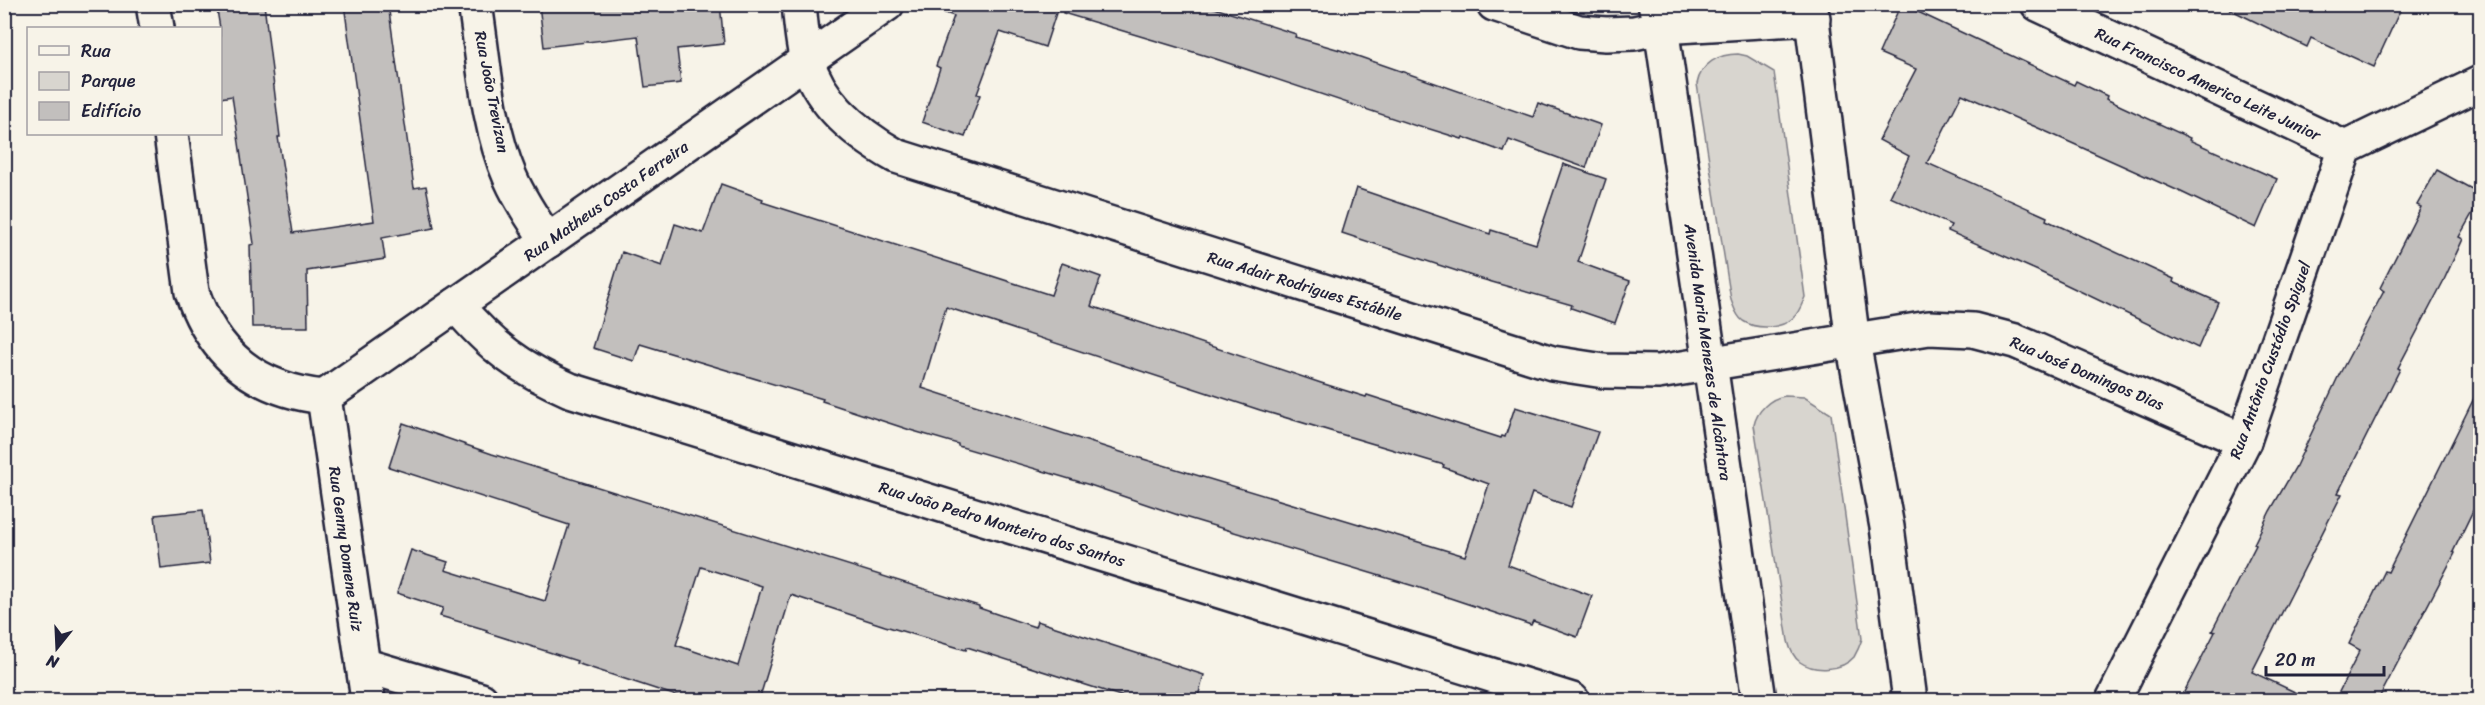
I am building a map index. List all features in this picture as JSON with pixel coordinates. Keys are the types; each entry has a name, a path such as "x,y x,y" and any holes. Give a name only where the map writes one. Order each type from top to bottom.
{"street":[{"path":"153,4 157,27"},
{"name":"Rua João Trevizan","path":"475,4 498,140 510,176 522,201 548,241"},
{"name":"Rua Adair Rodrigues Estábile","path":"799,4 807,60 818,85 834,107 873,143 896,156 922,165 1552,363 1604,372 1658,372 1853,342"},
{"name":"Rua Matheus Costa Ferreira","path":"324,397 887,4"},
{"path":"1494,4 1579,32 1606,34 1634,33 1658,16 1811,11 1853,342 1887,527 1902,699"},
{"name":"Rua Francisco Americo Leite Junior","path":"2038,4 2346,148"},
{"name":"Avenida Maria Menezes de Alcântara","path":"1658,16 1759,700"},
{"path":"2346,148 2481,83"},
{"path":"171,135 192,292 199,313 210,333 224,351 260,379 302,395 324,397"},
{"name":"Rua Antônio Custódio Spiguel","path":"2113,700 2244,441 2346,148"},
{"name":"Rua João Pedro Monteiro dos Santos","path":"456,305 479,332 506,356 537,376 570,390 1572,700"},
{"name":"Rua José Domingos Dias","path":"1853,342 1929,328 1973,330 2015,341 2244,441"},
{"name":"Rua Genny Domene Ruiz","path":"324,397 368,700"},
{"path":"363,665 481,700"}],"green space":[{"path":"1731,54 1747,56 1774,72 1805,297 1795,316 1788,322 1769,327 1755,326 1743,321 1731,300 1697,84 1702,70 1712,61"},
{"path":"1785,396 1804,397 1831,414 1862,639 1854,657 1849,662 1835,667 1820,669 1800,662 1792,653 1788,641 1754,425 1765,406 1774,399"}],"building":[{"path":"216,4 264,4 280,137 278,137 293,233 374,221 344,4 388,4 414,188 426,186 434,228 382,238 385,259 307,271 308,327 252,327 250,245 254,244 232,96 222,98 222,27 220,27"},
{"path":"539,4 720,4 724,44 677,49 681,83 645,87 638,36 544,47"},
{"path":"937,4 1059,4 1045,47 1000,32 977,94 980,95 965,137 922,122 940,68 936,66 954,16 936,10"},
{"path":"1064,4 1202,4 1296,34 1295,37 1340,50 1533,117 1538,103 1601,125 1586,168 1509,140 1504,152 1463,137 1462,139 1416,126 1210,57 1063,13"},
{"path":"1901,4 2074,85 2076,81 2107,96 2106,99 2190,138 2189,140 2277,179 2256,228 1962,94 1927,163 2047,217 2046,220 2174,279 2173,282 2218,302 2198,348 2038,271 1948,231 1951,225 1890,197 1909,156 1879,140 1916,69 1879,53"},
{"path":"2219,4 2403,4 2374,67 2311,38 2307,47"},
{"path":"1563,164 1606,179 1578,262 1630,281 1615,323 1571,308 1572,305 1478,278 1342,233 1356,188 1490,234 1491,230 1536,244"},
{"path":"2437,170 2481,194 2481,198 2459,237 2463,239 2443,282 2398,368 2400,369 2338,493 2342,494 2252,672 2312,700 2180,700 2215,632 2212,631 2256,545 2254,544 2270,511 2295,468 2338,377 2384,291 2380,288 2421,207 2417,205"},
{"path":"721,184 763,199 762,202 1051,295 1062,263 1101,277 1091,306 1321,383 1366,397 1367,395 1501,438 1505,437 1515,407 1598,432 1571,507 1532,493 1508,565 1592,596 1577,637 1533,621 1531,625 1417,587 1181,516 1090,485 958,446 958,444 822,401 823,399 640,344 634,361 593,348 622,252 662,266 675,224 703,233","holes":["946,307 1260,410 1444,465 1443,467 1489,484 1465,556 1130,455 922,388"]},
{"path":"2481,384 2481,494 2453,552 2455,553 2378,700 2335,700 2360,650 2349,644 2385,571 2388,572"},
{"path":"403,423 492,454 979,606 979,608 1035,627 1037,621 1204,675 1197,700 1133,700 967,647 966,650 885,626 791,595 759,700 689,700 440,616 443,608 397,593 411,550 448,562 445,570 545,601 569,525 389,467","holes":["701,567 762,586 738,666 676,645"]},
{"path":"203,510 210,563 161,569 155,515"}]}
